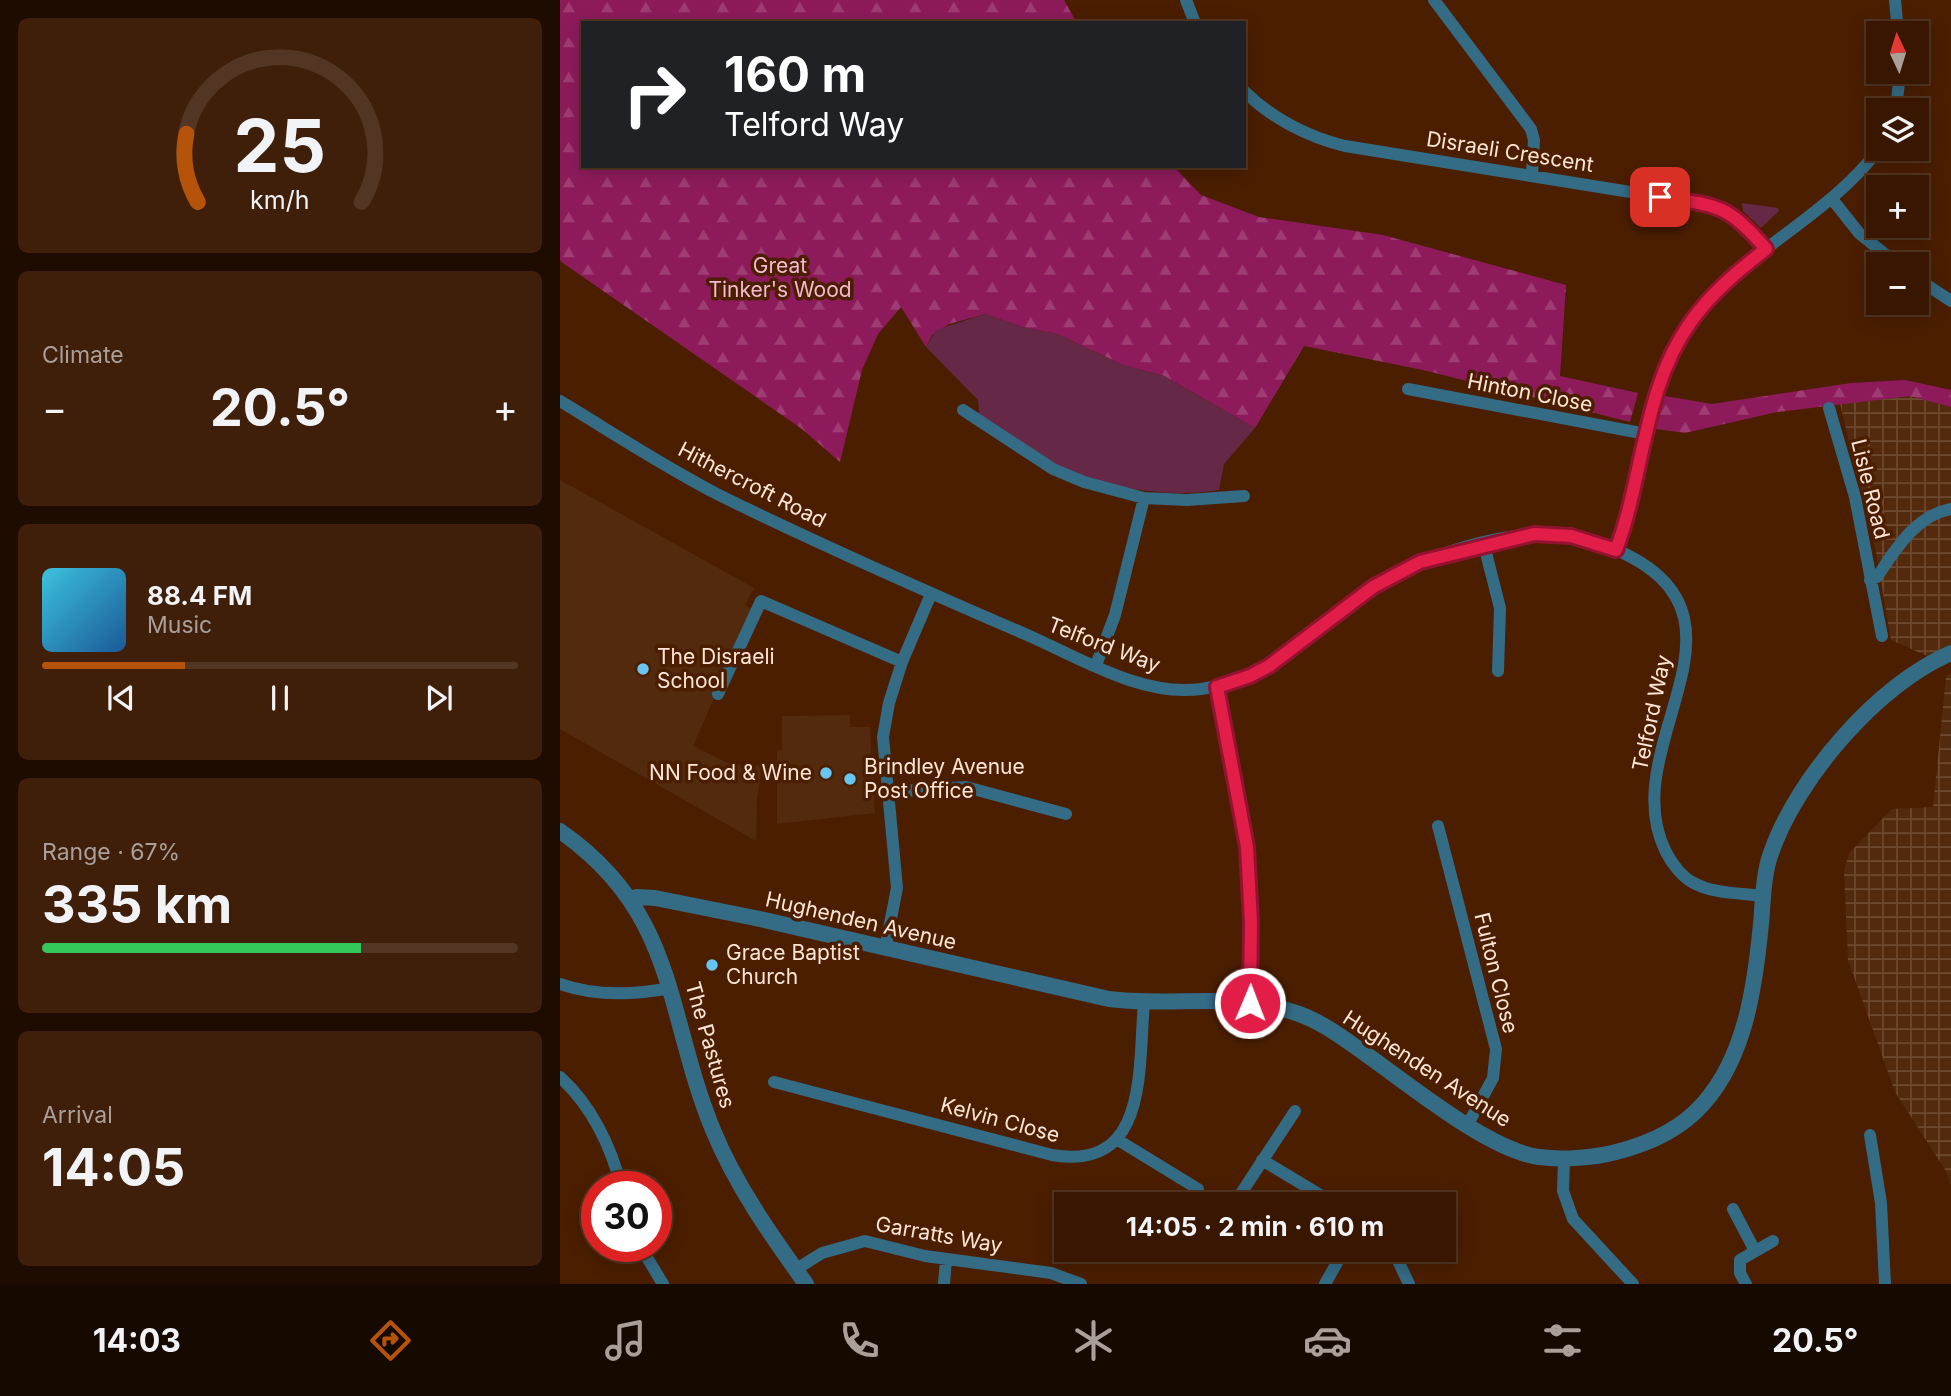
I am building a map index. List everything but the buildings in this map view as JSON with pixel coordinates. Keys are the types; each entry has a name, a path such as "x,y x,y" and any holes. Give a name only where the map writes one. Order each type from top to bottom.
{"street":[{"path":"1186,0 1194,21"},
{"path":"1434,0 1531,129 1534,140 1532,174"},
{"path":"1895,0 1897,21"},
{"name":"Disraeli Crescent","path":"1246,93 1280,119 1324,141 1367,151 1532,174 1718,208 1737,216 1766,249"},
{"path":"1616,550 1630,512 1646,434 1667,367 1688,325 1720,287 1832,199 1868,161"},
{"path":"1832,199 1859,233 1882,252"},
{"path":"1929,287 1951,302"},
{"name":"Hinton Close","path":"1408,389 1646,434"},
{"name":"Hithercroft Road","path":"560,401 718,494 931,594"},
{"name":"Lisle Road","path":"1829,408 1855,497 1882,636"},
{"path":"962,410 1053,469 1084,482 1144,498 1187,500 1244,496"},
{"path":"1096,665 1115,615 1144,498"},
{"name":"Lisle Road","path":"1870,580 1877,577 1918,524 1939,511 1951,509"},
{"name":"Telford Way","path":"931,594 1152,687 1196,690 1217,687 1250,676 1290,652 1347,605 1387,578 1420,562 1484,545 1552,534 1595,542 1647,566 1669,586 1680,605 1686,626 1684,666 1653,799 1655,822 1662,845 1670,861 1690,882 1719,891 1763,896"},
{"path":"1484,545 1500,608 1498,671"},
{"path":"885,948 897,888 883,737 889,702 902,662 931,594"},
{"path":"718,694 761,601 902,662"},
{"name":"Hughenden Avenue","path":"631,901 636,897 655,898 1051,987 1144,1003 1250,1003 1294,1012 1337,1034 1468,1124 1513,1149 1538,1157 1601,1156 1635,1147 1676,1129 1704,1103 1727,1067 1743,1027 1756,970 1763,896 1771,853 1814,774 1872,706 1914,671 1951,653"},
{"path":"1217,687 1247,847 1251,922 1250,1003"},
{"path":"886,792 966,787 1066,814"},
{"name":"Fulton Close","path":"1438,826 1496,1049 1493,1078 1468,1124"},
{"name":"The Pastures","path":"560,831 606,870 631,901 662,958 694,1076 713,1129 755,1212 806,1284"},
{"path":"560,984 602,993 647,993 671,988"},
{"path":"1144,1003 1136,1097 1127,1126 1118,1140 1198,1189"},
{"path":"560,1077 581,1100 601,1132 615,1171"},
{"name":"Kelvin Close","path":"774,1082 1062,1156 1086,1157 1118,1140"},
{"path":"1242,1192 1295,1111"},
{"path":"1870,1135 1881,1203 1885,1284"},
{"path":"1564,1157 1563,1191 1573,1219 1633,1284"},
{"path":"1262,1160 1315,1192"},
{"path":"1733,1209 1755,1251"},
{"name":"Garratts Way","path":"796,1270 822,1253 865,1241 946,1259 1051,1273 1080,1284"},
{"path":"1746,1284 1740,1273 1741,1260 1773,1241"},
{"path":"944,1284 946,1259"},
{"path":"650,1262 663,1284"},
{"path":"1325,1284 1337,1262"},
{"path":"1399,1262 1409,1284"}],"shaded area":[{"path":"1911,396 1951,407 1951,645 1927,656 1891,640 1875,547 1840,404"},
{"name":"The Disraeli School","path":"560,480 754,588 745,605 753,610 693,746 730,764 762,766 757,798 756,841 560,729"},
{"path":"1951,673 1951,1185 1946,1171 1895,1092 1848,960 1844,871 1849,853 1892,809 1933,807 1946,676"},
{"path":"850,715 850,727 870,727 875,813 777,824 777,751 782,750 782,716"}],"green space":[{"name":"Great Tinker's Wood","path":"560,0 1064,0 1076,21 581,21 581,168 1175,168 1201,195 1259,217 1383,235 1566,285 1560,376 1638,393 1630,422 1423,370 1304,346 1255,428 1164,376 1123,365 1057,334 1022,327 985,314 949,324 932,335 926,347 901,307 878,334 862,370 840,462 802,429 560,261"},
{"path":"1742,203 1778,208 1779,211 1761,228 1743,211"},
{"path":"985,314 1022,327 1057,334 1123,365 1164,376 1255,428 1224,464 1219,490 1181,493 1141,490 1083,477 1066,470 1033,452 979,415 978,400 926,347 936,330"},
{"path":"1905,380 1951,390 1951,407 1910,396 1777,412 1685,433 1656,429 1665,396 1712,404 1851,383"}],"place":[{"name":"The Disraeli School","path":"643,669"},
{"name":"NN Food & Wine","path":"826,773"},
{"name":"Brindley Avenue Post Office","path":"850,779"},
{"name":"Grace Baptist Church","path":"712,965"}],"route":[{"path":"1250,1003 1251,922 1247,847 1217,687 1250,676 1269,666 1373,587 1420,562 1534,534 1571,536 1616,550 1630,512 1656,396 1677,344 1705,303 1766,249 1737,216 1711,205 1660,197"}]}
